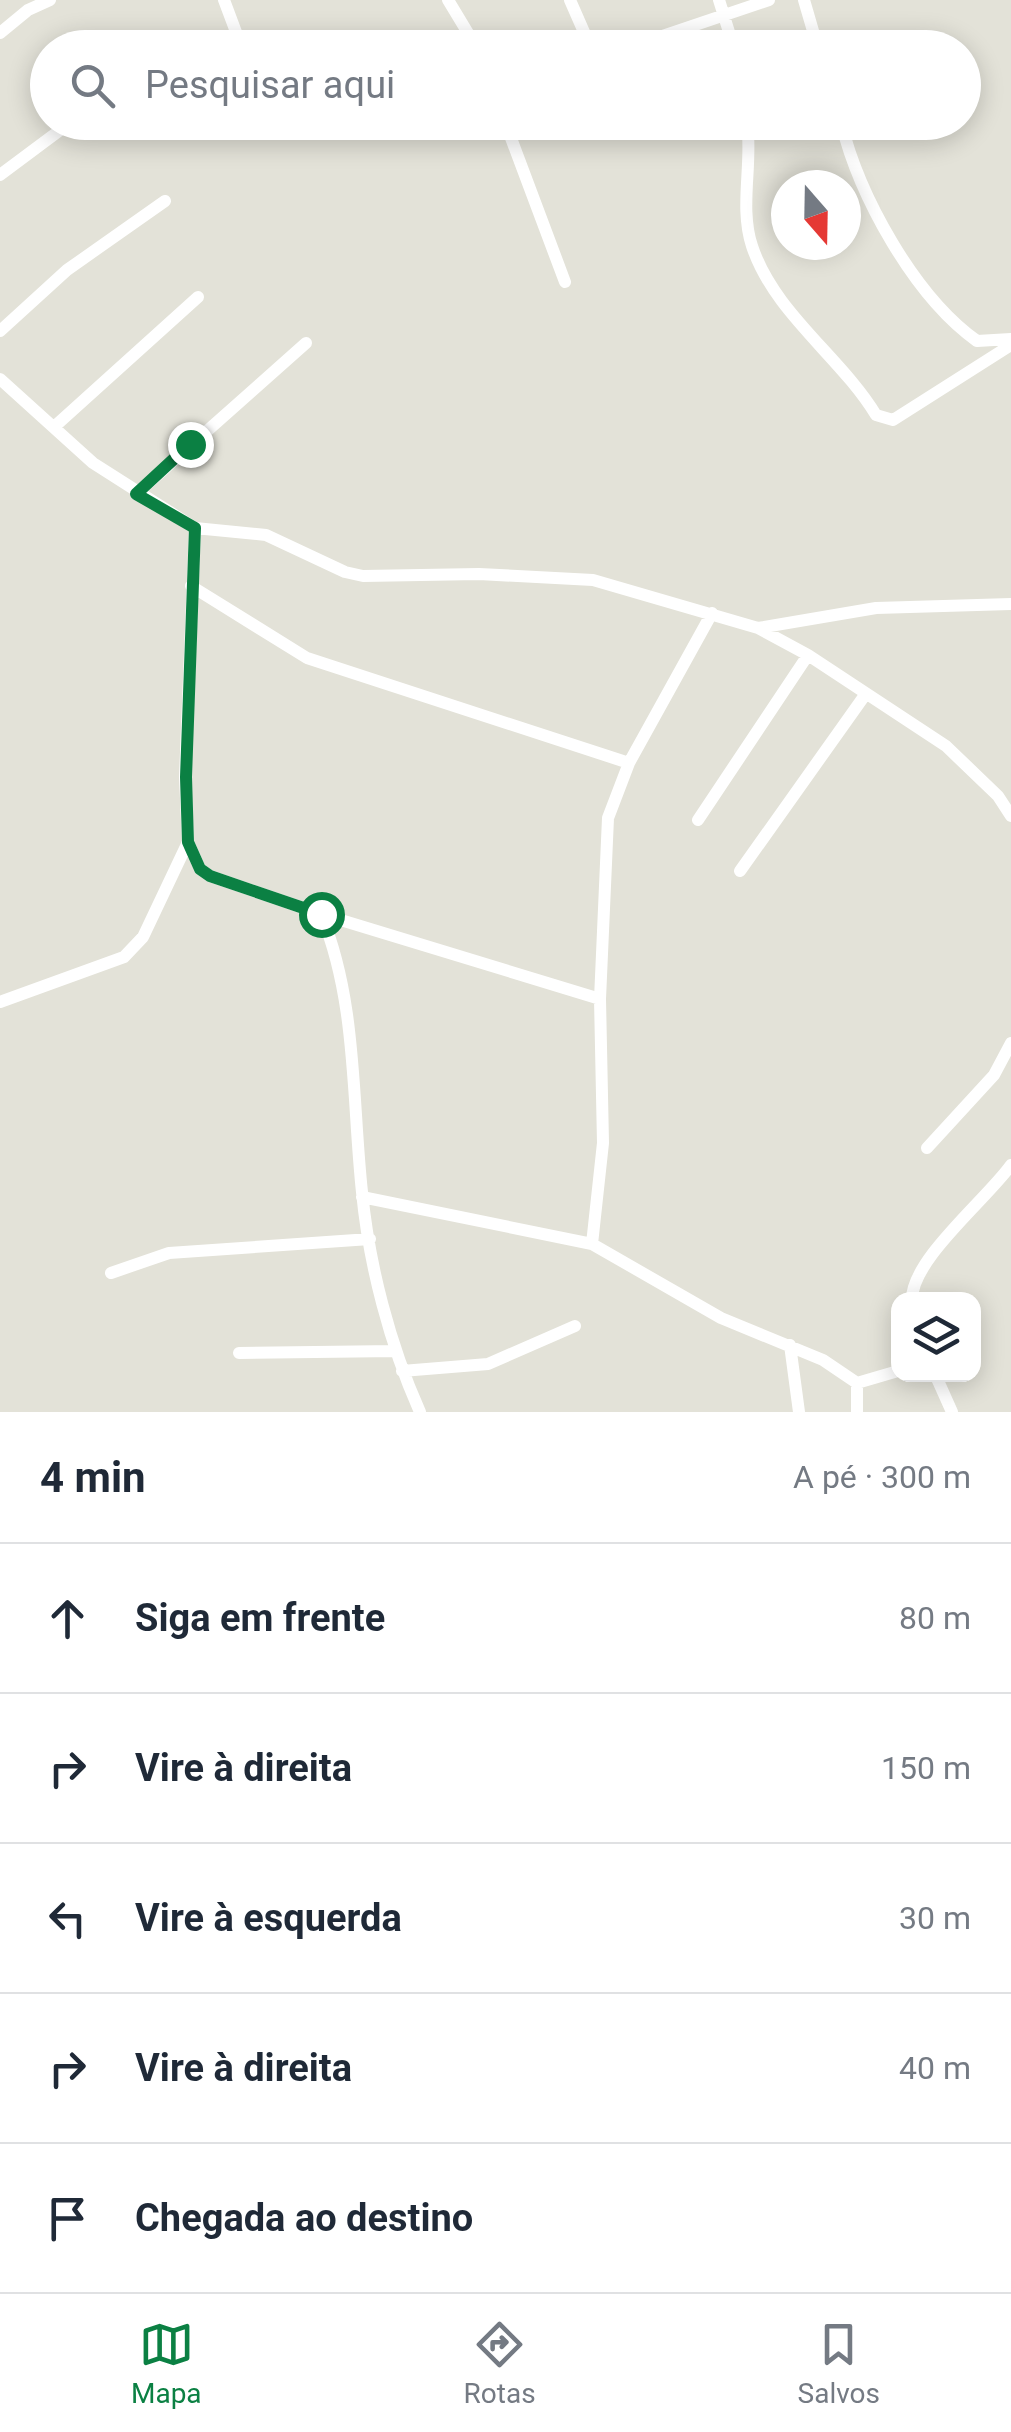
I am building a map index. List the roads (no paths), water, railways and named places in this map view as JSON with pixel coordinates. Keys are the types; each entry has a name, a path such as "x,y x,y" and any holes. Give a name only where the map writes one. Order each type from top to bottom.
{"street":[{"path":"0,33 26,5 50,0"},
{"path":"224,0 235,30"},
{"path":"448,0 466,30"},
{"path":"570,0 583,30"},
{"path":"668,30 722,6 769,0"},
{"path":"804,0 813,30"},
{"path":"0,175 47,140"},
{"path":"512,140 566,282"},
{"path":"747,140 746,217 752,246 778,294 876,415 893,420 1011,342"},
{"path":"844,140 862,182 930,298 976,341 1011,342"},
{"path":"0,331 67,270 166,201"},
{"path":"54,427 198,297"},
{"path":"136,494 306,343"},
{"path":"0,378 136,494 195,528 266,535 345,572 364,576 479,574 593,580 758,628 808,655 958,755 1011,816"},
{"path":"195,528 188,842 200,869 210,876 321,914 600,998"},
{"path":"191,586 307,658 629,763"},
{"path":"758,628 876,608 1011,604"},
{"path":"592,1244 603,1144 600,998 608,818 629,763 712,613"},
{"path":"698,820 808,655"},
{"path":"740,871 866,695"},
{"path":"0,1002 124,957 143,937 188,842"},
{"path":"321,914 344,981 362,1197 370,1238 396,1351 420,1412"},
{"path":"927,1148 994,1075 1011,1043"},
{"path":"914,1292 921,1267 993,1191 1011,1165"},
{"path":"362,1197 592,1244 721,1318 790,1345 857,1383 891,1373"},
{"path":"111,1274 168,1253 370,1238"},
{"path":"402,1371 488,1364 575,1326"},
{"path":"790,1345 799,1412"},
{"path":"239,1353 396,1351"},
{"path":"939,1382 952,1412"},
{"path":"857,1383 858,1412"}]}
